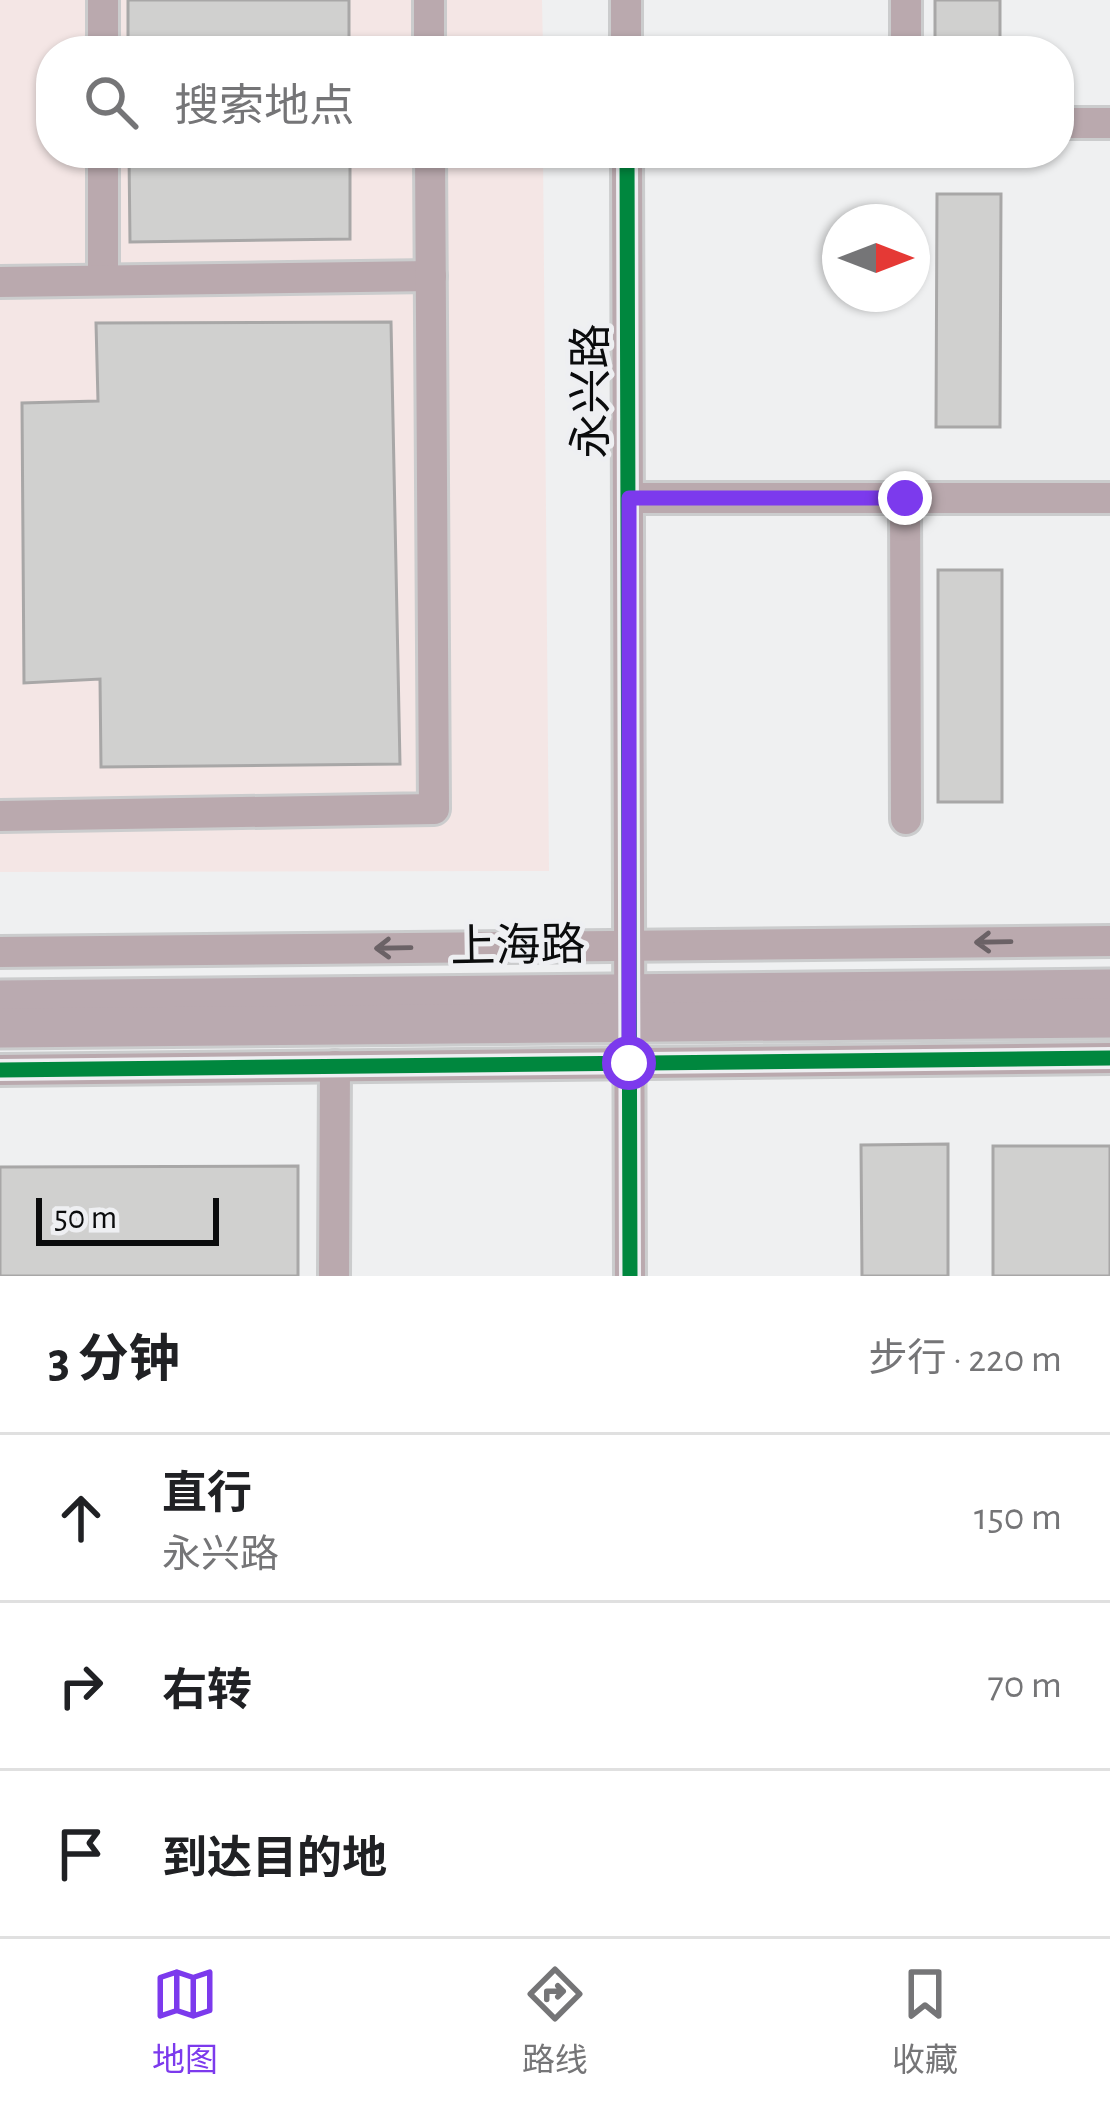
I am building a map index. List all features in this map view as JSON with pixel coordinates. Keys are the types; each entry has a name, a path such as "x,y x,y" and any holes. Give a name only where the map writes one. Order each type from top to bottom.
{"main road":[{"name":"上海路","path":"0,1028 1110,989"},
{"name":"上海路","path":"0,1000 1110,1018"}],"street":[{"path":"103,0 103,36"},
{"path":"429,0 430,36"},
{"path":"626,0 626,36"},
{"path":"906,0 906,36"},
{"path":"1074,123 1110,123"},
{"path":"103,168 103,280"},
{"path":"0,816 434,808 430,168"},
{"name":"永兴路","path":"627,168 630,1276"},
{"path":"0,282 431,276"},
{"path":"629,498 1110,498"},
{"path":"905,498 906,819"},
{"path":"0,952 1110,941"},
{"path":"0,1070 1110,1058"},
{"path":"334,1276 335,1066"}],"shaded area":[{"path":"0,0 542,0 543,36 36,36 36,168 543,168 549,871 0,872"}],"building":[{"path":"128,0 349,0 349,36 128,36"},
{"path":"935,0 1000,0 1000,36 935,36"},
{"path":"129,168 350,168 350,239 130,242"},
{"path":"937,194 1001,194 1000,427 936,427"},
{"path":"391,322 400,764 101,767 100,679 24,683 22,403 98,401 96,323"},
{"path":"938,570 1002,570 1002,802 938,802"},
{"path":"948,1144 948,1276 862,1276 861,1145"},
{"path":"993,1146 1110,1146 1110,1276 993,1276"},
{"path":"298,1166 298,1276 0,1276 0,1167"}],"cycle path":[{"path":"627,168 630,1276"},
{"path":"0,1070 1110,1058"}],"route":[{"path":"629,1063 629,498 905,498"}]}
